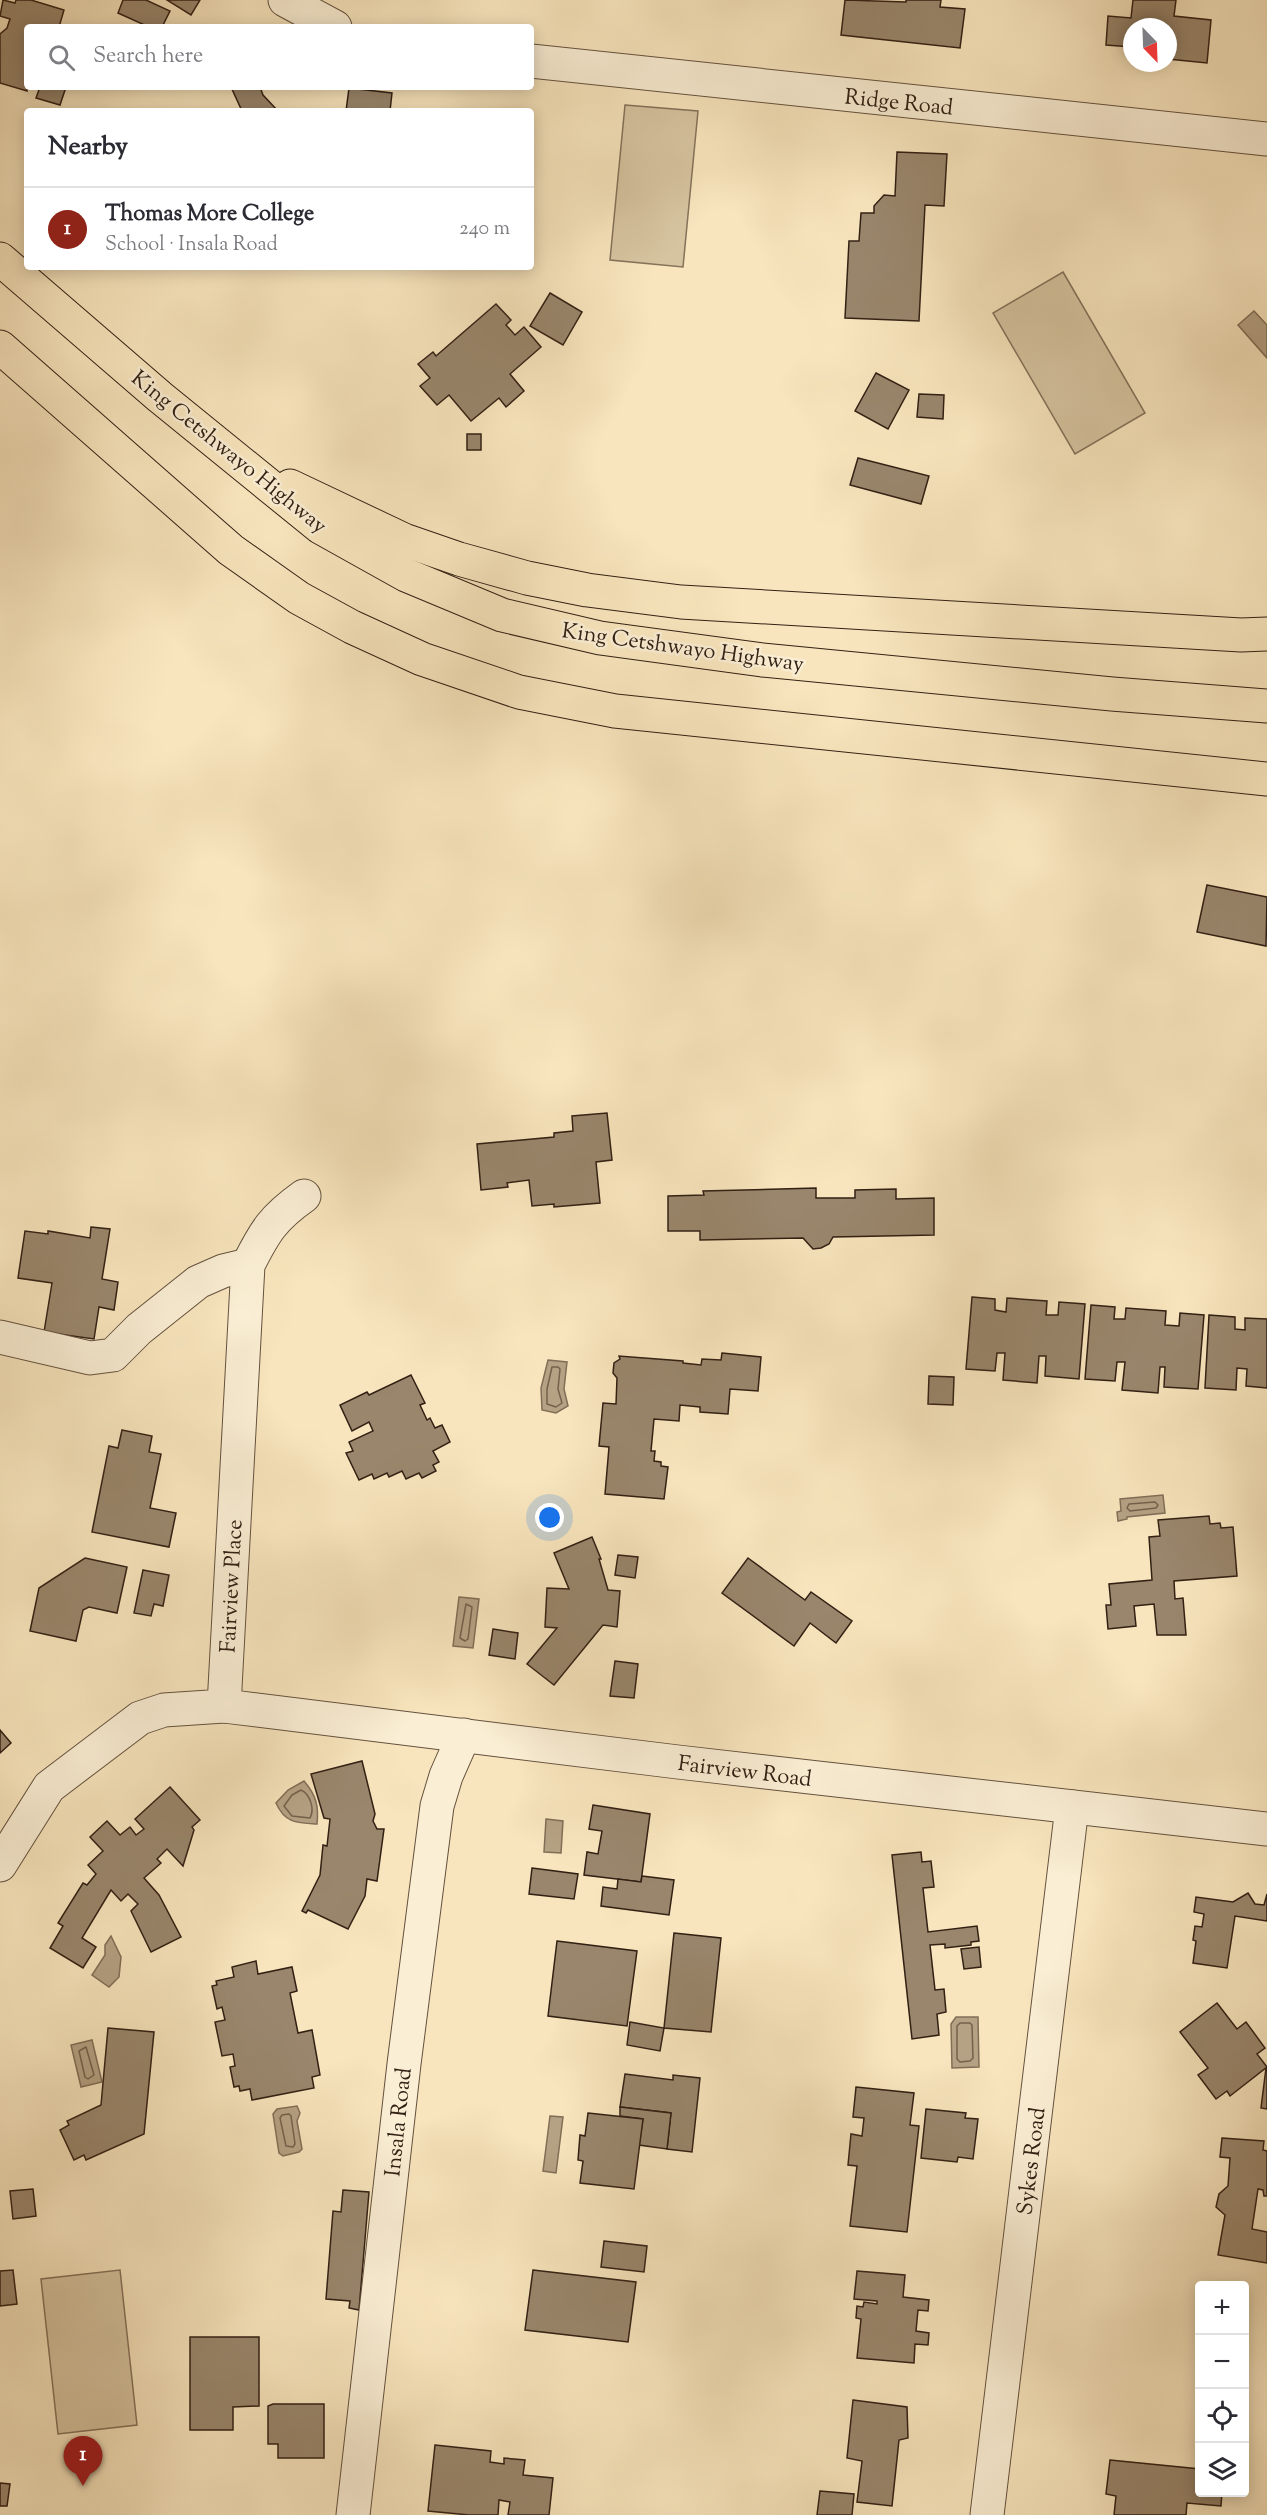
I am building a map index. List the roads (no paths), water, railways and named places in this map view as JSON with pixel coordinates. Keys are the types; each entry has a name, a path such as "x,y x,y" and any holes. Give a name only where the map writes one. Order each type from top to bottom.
{"highway":[{"name":"King Cetshwayo Highway","path":"0,259 160,397 248,466 320,527 406,575 502,615 600,638 762,660 1112,694 1267,706"},
{"path":"0,347 231,550 299,598 352,627 422,659 519,692 615,711 1267,779"},
{"path":"248,466 404,540 471,563 587,591 681,602 1241,635 1267,634"}],"street":[{"path":"285,0 329,24"},
{"name":"Ridge Road","path":"534,61 1267,139"},
{"name":"Fairview Place","path":"224,1706 248,1265 263,1234 279,1214 304,1196"},
{"path":"0,1337 90,1358 113,1355 139,1329 198,1282 223,1271 248,1265"},
{"path":"0,1865 49,1787 140,1718 164,1710 224,1706"},
{"name":"Fairview Road","path":"224,1706 678,1762 1267,1829"},
{"name":"Insala Road","path":"353,2515 404,2064 436,1815 446,1776 464,1734"},
{"name":"Sykes Road","path":"987,2515 1072,1807"}],"water":[{"path":"1254,311 1267,325 1267,358 1238,325"},
{"path":"548,1360 567,1362 564,1389 568,1406 556,1413 542,1410 541,1388"},
{"path":"1163,1495 1165,1513 1127,1517 1127,1519 1118,1521 1117,1512 1121,1511 1120,1499"},
{"path":"459,1597 479,1599 473,1648 453,1646"},
{"path":"304,1781 316,1801 317,1824 292,1821 283,1815 276,1803 288,1790"},
{"path":"546,1819 563,1821 561,1853 544,1852"},
{"path":"111,1936 121,1957 119,1977 109,1987 92,1975 105,1955 105,1945"},
{"path":"956,2017 978,2017 979,2067 952,2068 951,2024"},
{"path":"92,2040 102,2082 81,2087 71,2045"},
{"path":"297,2106 300,2113 297,2121 302,2149 283,2156 279,2153 273,2114 277,2109"},
{"path":"550,2116 563,2117 556,2173 543,2171"}],"place":[{"name":"Thomas More College","path":"83,2486"}]}
